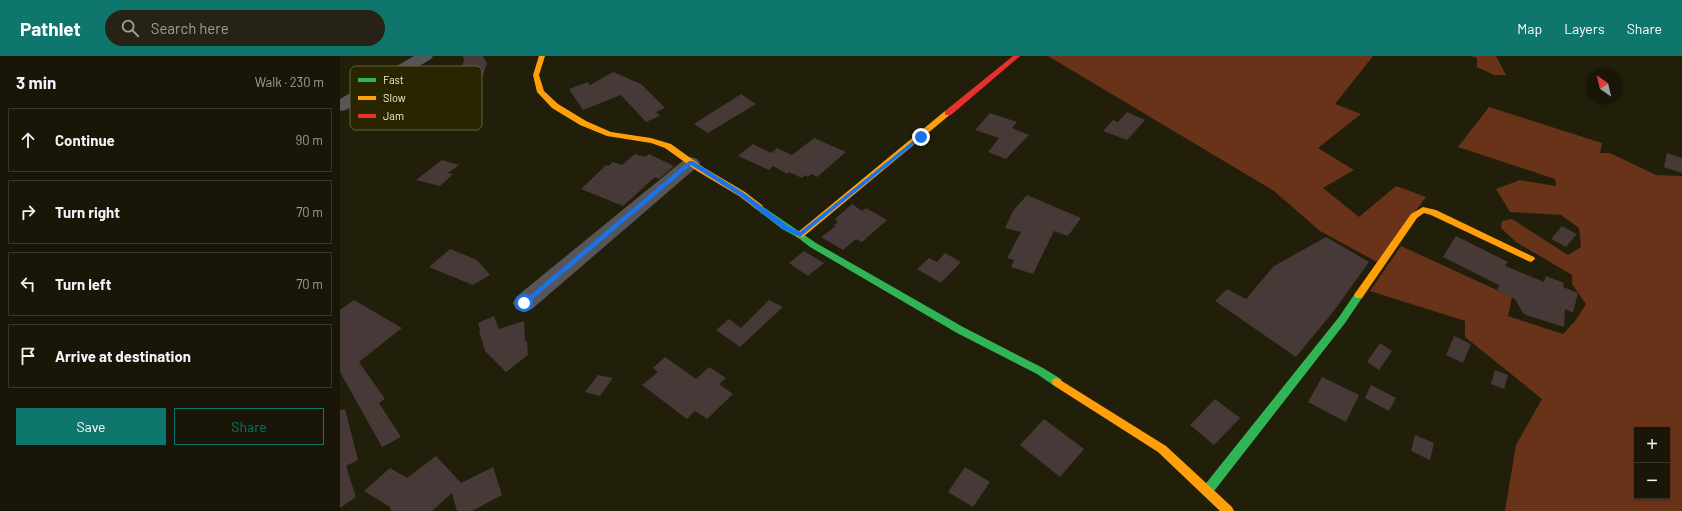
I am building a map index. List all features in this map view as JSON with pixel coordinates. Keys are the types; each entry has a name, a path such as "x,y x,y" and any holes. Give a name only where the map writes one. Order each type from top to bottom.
{"street":[{"path":"408,66 425,56"},
{"path":"542,56 536,75 542,92 555,106 584,124 610,134 651,141 668,146 742,194 813,245 960,330 1040,371 1133,429 1162,449 1228,511"},
{"path":"800,235 1017,56"},
{"path":"340,106 350,100"},
{"path":"524,303 691,162"},
{"path":"1207,491 1342,320 1414,216 1422,210 1433,212 1531,259"}],"shaded area":[{"path":"1048,56 1373,56 1335,104 1361,114 1318,148 1354,170 1323,188 1359,217 1396,186 1426,197 1377,262 1320,231 1274,191"},
{"path":"1471,56 1496,56 1506,75 1494,75 1477,67 1477,58"},
{"path":"1489,107 1602,143 1600,153 1610,153 1656,175 1682,176 1682,511 1505,511 1516,445 1542,399 1465,337 1465,321 1370,291 1401,246 1512,297 1508,316 1563,334 1575,321 1586,304 1572,284 1572,275 1516,242 1501,228 1502,221 1512,219 1568,255 1581,247 1579,228 1561,215 1510,212 1496,189 1520,180 1556,186 1555,179 1458,147"}],"building":[{"path":"463,56 483,56 487,63 483,75 482,66 462,66 464,60"},
{"path":"613,72 641,84 665,108 656,112 660,116 646,122 621,95 583,110 569,89 588,82 590,85"},
{"path":"741,94 756,104 708,133 694,124"},
{"path":"1127,112 1145,120 1127,140 1103,131 1113,120 1118,122"},
{"path":"990,113 1017,122 1012,128 1029,135 1006,159 988,152 999,138 975,130"},
{"path":"814,138 846,152 817,177 811,174 808,177 805,175 802,178 789,172 787,174 773,166 769,170 738,156 753,144 771,153 777,148 792,155"},
{"path":"1667,153 1682,158 1682,173 1664,167"},
{"path":"635,154 645,157 649,154 674,166 659,179 655,177 623,206 581,189 606,165 609,166 613,162 622,165"},
{"path":"442,160 459,165 448,173 453,174 440,186 416,180"},
{"path":"1027,195 1081,218 1068,236 1054,231 1033,274 1011,267 1014,260 1007,258 1021,232 1005,228 1013,211"},
{"path":"852,204 862,211 866,208 887,220 862,242 856,239 843,250 821,237 836,226 834,225 838,222 835,219"},
{"path":"1562,226 1577,234 1566,247 1551,239"},
{"path":"1456,236 1508,262 1505,266 1544,282 1546,276 1564,283 1563,287 1578,293 1573,313 1565,309 1564,327 1526,315 1523,313 1515,299 1497,290 1499,285 1443,257"},
{"path":"1326,237 1369,262 1333,312 1296,357 1215,301 1227,289 1246,299 1274,266"},
{"path":"450,249 477,260 490,275 473,285 429,267"},
{"path":"804,251 824,263 808,276 789,263"},
{"path":"945,253 961,262 941,283 917,269 929,258 937,262"},
{"path":"354,300 402,328 359,362 385,399 379,403 401,437 382,447 340,372 340,310"},
{"path":"769,300 783,307 740,347 716,330 729,319 741,328"},
{"path":"494,316 499,329 524,321 525,341 527,341 528,355 506,372 485,351 479,331 478,323"},
{"path":"1454,336 1471,344 1463,363 1446,355"},
{"path":"1380,343 1392,351 1379,370 1367,362"},
{"path":"665,357 696,379 709,367 726,378 719,384 733,394 707,419 695,411 687,419 642,385 658,372 653,368"},
{"path":"1495,370 1508,375 1504,389 1491,384"},
{"path":"598,375 613,378 600,396 585,392"},
{"path":"1322,377 1359,395 1346,422 1308,402"},
{"path":"1371,385 1396,398 1389,411 1365,398"},
{"path":"1215,399 1240,418 1214,445 1190,425"},
{"path":"345,409 358,460 346,466 356,497 340,508 340,410"},
{"path":"1044,419 1084,449 1060,477 1020,445"},
{"path":"1415,435 1434,443 1430,460 1411,451"},
{"path":"436,456 461,483 493,467 502,495 472,511 457,511 452,493 432,511 391,511 390,507 364,491 390,468 407,478"},
{"path":"965,467 990,482 973,507 948,492"}],"traffic: fast":[{"path":"759,207 785,227 800,235 813,245 960,330 1040,371 1057,382"},
{"path":"1207,491 1342,320 1359,295"}],"traffic: slow":[{"path":"542,56 536,75 541,92 555,106 583,123 610,134 651,141 668,146 700,169 742,194 759,207"},
{"path":"800,235 948,113"},
{"path":"1359,295 1414,216 1423,210 1433,212 1531,259"},
{"path":"1057,382 1162,449 1228,511"}],"traffic: jam":[{"path":"948,113 1017,56"}],"route":[{"path":"524,303 691,162 742,194 786,227 800,235 921,137"}]}
